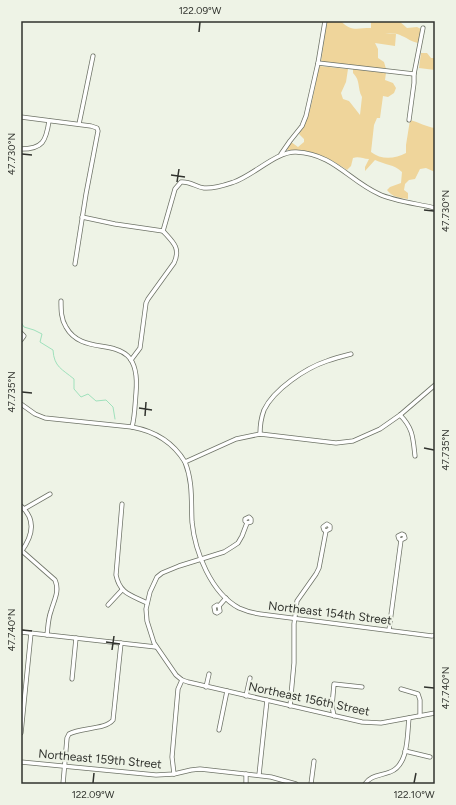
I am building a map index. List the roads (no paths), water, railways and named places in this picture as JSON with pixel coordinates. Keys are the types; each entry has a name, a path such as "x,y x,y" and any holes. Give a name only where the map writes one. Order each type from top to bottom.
{"street":[{"path":"281,155 302,126 306,116 318,63 325,21"},
{"path":"409,120 414,74 423,28"},
{"path":"79,124 93,56"},
{"path":"318,63 414,74"},
{"path":"21,117 79,124 97,128 97,139 82,217 75,264"},
{"path":"21,149 32,149 42,143 45,139 49,121"},
{"path":"163,231 177,185 186,182 207,188 234,182 249,175 281,155 296,152 320,156 327,159 378,194 435,208"},
{"path":"82,217 115,224 163,231 177,248 177,258 146,303 140,348 131,360"},
{"path":"61,301 61,312 66,328 72,335 84,342 114,349 125,354 131,360 135,369 137,382 132,427"},
{"path":"21,333 24,336 21,340"},
{"path":"260,434 264,411 268,403 279,391 306,370 326,361 351,354"},
{"path":"21,404 35,414 48,418 145,429 154,433 176,450 185,462 236,439 260,434 336,443 353,441 370,434 400,414 435,385"},
{"path":"400,414 407,422 411,430 415,456"},
{"name":"Northeast 154th Street","path":"185,462 191,481 194,535 201,560 209,577 226,598 239,608 248,611 295,618 435,635"},
{"path":"47,635 51,611 57,592 57,584 21,551 28,541 31,532 29,518 23,507 50,494"},
{"path":"122,504 116,575 118,584 122,590 147,603"},
{"path":"174,774 172,757 178,689 181,680 154,643 147,621 147,603 154,581 162,573 224,552 238,543 247,523"},
{"path":"290,706 294,663 295,618 298,597 319,568 326,531"},
{"path":"388,630 401,540"},
{"path":"108,605 122,590"},
{"path":"219,606 226,598"},
{"path":"21,632 156,647"},
{"path":"21,734 22,706 31,633"},
{"path":"72,679 76,638"},
{"path":"63,784 67,738 71,733 107,725 113,720 121,643"},
{"path":"206,686 209,674"},
{"path":"246,696 250,678"},
{"name":"Northeast 156th Street","path":"181,680 349,720 372,723 380,723 435,713"},
{"path":"334,716 332,706 334,684 362,687"},
{"path":"401,689 418,694 420,700 420,716"},
{"path":"220,730 227,691"},
{"path":"259,775 267,700"},
{"path":"365,784 372,777 395,770 401,762 405,751 409,718"},
{"path":"405,751 430,757"},
{"path":"312,784 314,761"},
{"name":"Northeast 159th Street","path":"21,762 65,765 156,775 174,774 200,769 259,775 281,779 294,784"},
{"path":"246,774 246,784"}],"waterway":[{"path":"21,322 24,327 42,334 40,342 53,350 57,364 74,379 74,389 81,397 88,394 96,401 106,400 113,407 115,419"}]}
